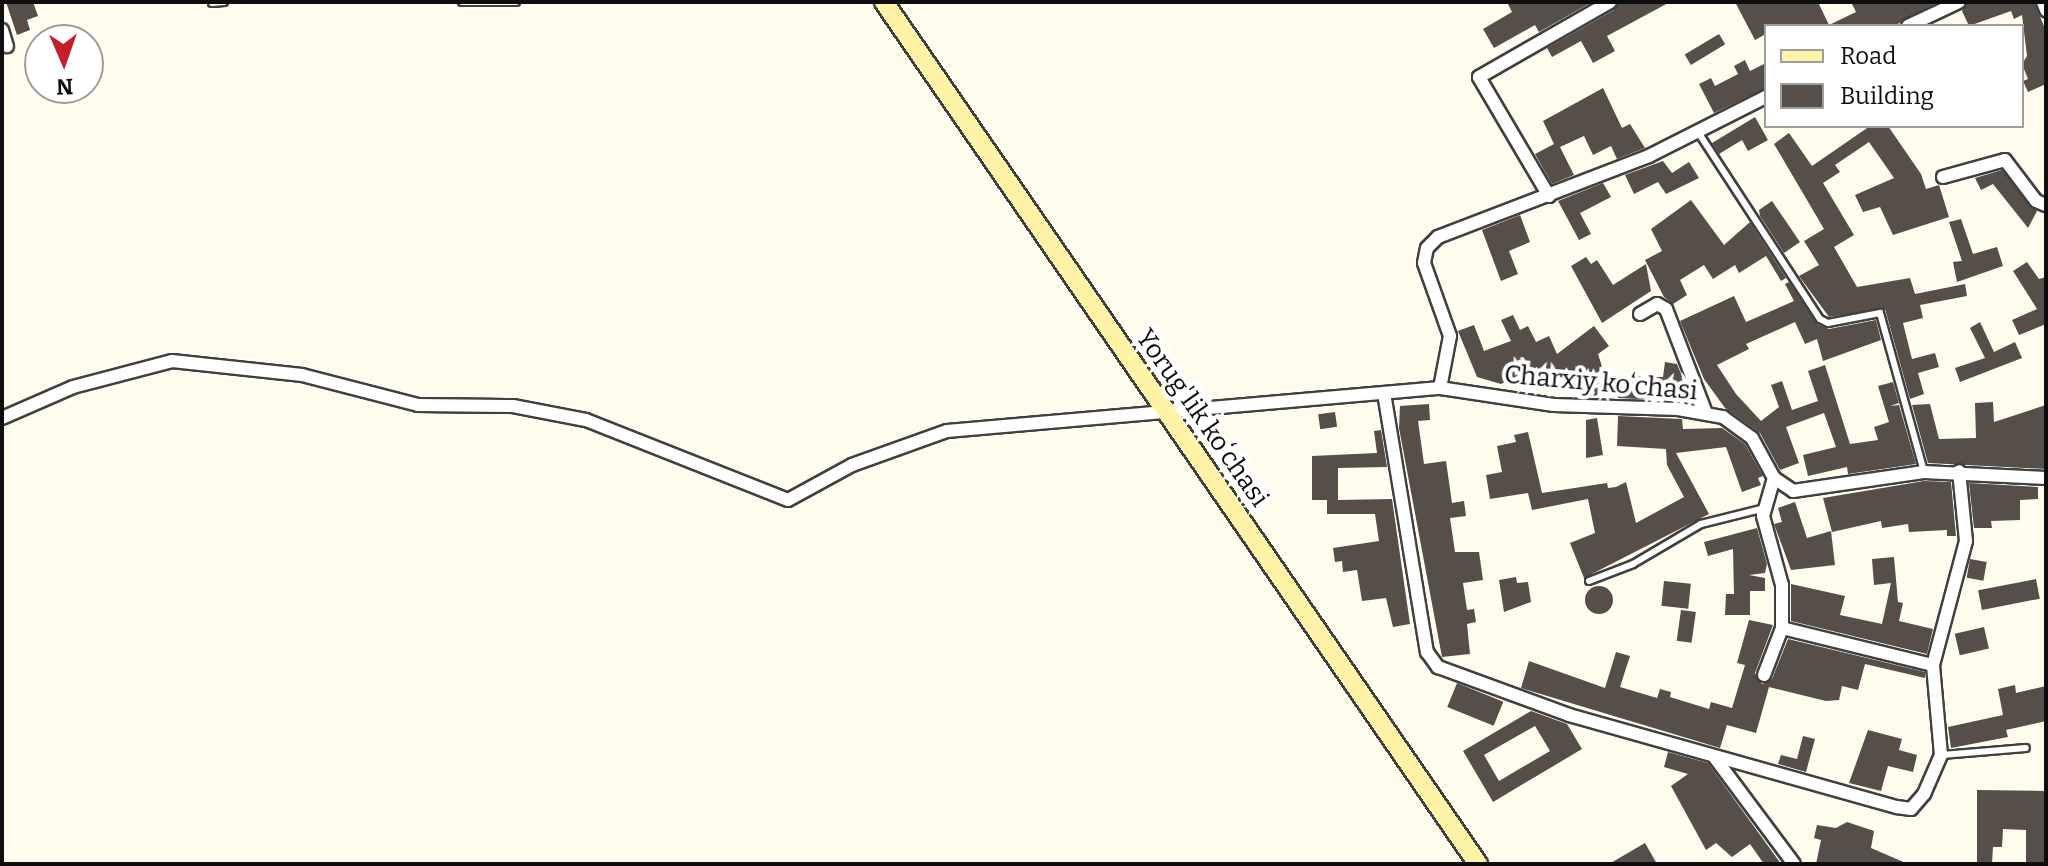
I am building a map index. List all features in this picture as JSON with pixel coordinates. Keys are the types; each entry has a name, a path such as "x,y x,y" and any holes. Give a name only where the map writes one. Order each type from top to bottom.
{"main road":[{"name":"Yorug'lik koʻchasi","path":"884,2 1478,864"}],"street":[{"path":"1549,196 1479,77 1610,2"},
{"path":"1912,24 1959,2"},
{"path":"2043,2 2046,10"},
{"path":"2,30 7,46"},
{"path":"1440,388 1450,336 1431,292 1424,263 1427,248 1438,237 1549,196 1764,98"},
{"path":"1943,177 2005,160 2036,201 2046,205"},
{"path":"1640,314 1657,304 1666,309 1706,413"},
{"name":"Charxiy koʻchasi","path":"2,418 73,387 172,361 273,371 418,405 513,406 586,420 788,500 852,465 947,431 1164,409 1440,388 1554,405 1706,413 1723,417 1752,438 1774,478"},
{"path":"1384,393 1430,660 1506,695 1715,758 1911,809 1924,794 1941,755 1933,665 1966,541 1959,471"},
{"path":"1764,675 1782,628 1782,585 1767,539 1765,508 1774,478 1793,491 1803,491 1924,472 1959,471 2046,478"},
{"path":"1782,628 1933,665"},
{"path":"1715,758 1794,864"}],"lane":[{"path":"212,3 224,2"},
{"path":"462,2 516,2"},
{"path":"1697,131 1820,319 1828,323 1880,313 1924,472"},
{"path":"1589,581 1633,564 1701,524 1765,508"},
{"path":"1941,755 2026,748"}],"building":[{"path":"6,2 33,2 38,16 27,20 24,32 17,35"},
{"path":"1507,2 1592,2 1539,32 1535,25 1494,48 1483,29 1512,12"},
{"path":"1619,2 1670,2 1607,36 1615,51 1593,63 1581,41 1552,57 1547,48 1614,10"},
{"path":"1735,2 1818,2 1829,24 1764,24 1764,35 1755,40"},
{"path":"1851,2 1938,2 1898,24 1831,24 1856,12"},
{"path":"1968,2 2034,2 2046,31 2046,84 2028,92 2024,83 2028,79 2024,69 2027,56 2022,15 2014,19 2011,11 1968,24 1962,11"},
{"path":"1719,34 1725,44 1691,65 1685,55"},
{"path":"1745,60 1750,71 1764,64 1764,89 1714,113 1699,84 1711,78 1715,86 1738,74 1734,66"},
{"path":"1603,88 1622,128 1630,124 1645,148 1617,159 1611,146 1593,155 1584,136 1560,147 1574,175 1552,184 1535,154 1554,144 1543,121"},
{"path":"1755,117 1768,140 1748,151 1742,140 1719,154 1712,143"},
{"path":"1867,128 1889,128 1921,174 1926,189 1939,185 1949,217 1893,235 1880,207 1863,212 1855,195 1894,178 1869,142 1835,165 1840,172 1823,183 1854,235 1834,247 1857,287 1910,278 1915,294 1965,284 1967,296 1920,305 1923,318 1903,323 1912,359 1935,353 1939,367 1918,373 1924,394 1910,399 1885,309 1829,317 1799,276 1819,265 1804,241 1824,229 1774,144 1789,133 1812,166"},
{"path":"1663,161 1672,173 1689,162 1699,178 1666,194 1658,182 1634,194 1625,175"},
{"path":"2002,170 2037,211 2028,228 1993,184 1981,190 1975,178"},
{"path":"1603,183 1611,197 1580,213 1591,234 1579,240 1558,201"},
{"path":"1691,200 1724,245 1750,222 1786,278 1781,281 1766,256 1739,273 1735,265 1713,279 1704,265 1680,280 1687,295 1673,304 1664,297 1645,260 1662,251 1651,229"},
{"path":"1772,201 1800,242 1784,253 1760,216 1759,210"},
{"path":"1520,215 1530,242 1509,251 1518,274 1501,281 1482,230"},
{"path":"1961,219 1973,254 1997,247 2003,266 1957,282 1953,262 1962,261 1949,222"},
{"path":"1586,257 1591,264 1597,260 1613,285 1646,264 1651,291 1602,323 1571,266"},
{"path":"2027,262 2039,279 2046,277 2046,324 2019,335 2012,320 2037,309 2013,271"},
{"path":"1789,282 1817,324 1829,329 1876,320 1881,340 1823,361 1817,339 1805,344 1795,322 1746,344 1749,349 1717,365 1736,394 1761,421 1779,407 1771,385 1782,381 1792,410 1818,401 1808,371 1825,365 1850,444 1878,440 1874,427 1889,422 1878,386 1893,382 1899,403 1890,406 1899,405 1916,464 1848,474 1847,467 1808,476 1803,455 1836,447 1824,413 1786,427 1799,463 1780,470 1760,433 1725,408 1704,379 1680,321 1734,296 1746,322 1794,301 1785,284"},
{"path":"1513,315 1520,330 1528,326 1536,342 1549,336 1557,354 1594,326 1609,346 1598,354 1605,376 1663,377 1665,362 1677,364 1686,386 1684,401 1618,398 1619,388 1594,396 1585,367 1546,386 1537,367 1501,384 1477,377 1458,331 1474,325 1484,351 1511,341 1501,320"},
{"path":"1980,322 1994,352 2015,342 2022,358 1960,382 1955,368 1985,358 1970,328"},
{"path":"1993,402 1994,422 2046,405 2046,469 1928,463 1912,405 1930,404 1939,439 1976,438 1975,403"},
{"path":"1429,404 1430,420 1418,421 1424,464 1446,461 1452,503 1464,501 1466,516 1450,518 1455,552 1479,552 1483,580 1463,583 1467,610 1474,609 1476,622 1467,624 1470,654 1442,657 1399,428 1400,406"},
{"path":"1335,412 1337,427 1320,429 1318,414"},
{"path":"1618,416 1682,419 1683,429 1722,428 1745,444 1763,476 1758,478 1761,485 1742,492 1726,447 1676,453 1709,514 1584,578 1570,543 1595,533 1588,499 1532,510 1528,493 1490,499 1486,475 1502,472 1497,446 1516,442 1514,435 1528,432 1542,493 1607,483 1608,488 1616,487 1626,482 1636,523 1684,497 1667,465 1666,449 1617,446"},
{"path":"1597,418 1603,455 1586,458 1586,420"},
{"path":"1381,430 1387,467 1338,468 1338,500 1392,499 1410,624 1393,627 1386,598 1362,601 1357,570 1343,572 1342,561 1335,562 1333,548 1379,541 1375,514 1327,514 1327,500 1312,500 1312,456 1377,453 1374,431"},
{"path":"1924,481 1951,482 1956,536 1947,536 1947,530 1909,532 1908,524 1882,528 1881,521 1832,532 1823,498"},
{"path":"1969,483 2038,487 2038,499 2020,500 2020,520 1991,521 1992,528 1974,528"},
{"path":"1795,502 1807,538 1831,531 1835,565 1791,570 1774,524 1782,522 1778,508"},
{"path":"1757,528 1767,564 1765,573 1749,575 1765,578 1765,591 1750,591 1750,615 1725,615 1726,594 1734,594 1733,549 1708,556 1704,542"},
{"path":"1894,557 1898,602 1903,603 1899,621 1933,629 1927,654 1791,621 1791,584 1845,596 1840,615 1882,624 1891,583 1874,585 1872,559"},
{"path":"1970,559 1987,562 1983,581 1967,578"},
{"path":"1516,577 1517,583 1528,582 1531,602 1504,612 1499,580"},
{"path":"2036,579 2040,599 1982,610 1978,590"},
{"path":"1664,581 1691,584 1688,609 1661,606"},
{"path":"1599,586 1609,590 1613,600 1609,610 1599,614 1589,610 1585,600 1589,590"},
{"path":"1681,610 1696,612 1692,643 1677,641"},
{"path":"1749,620 1773,625 1755,673 1762,684 1772,679 1788,639 1925,672 1925,678 1865,664 1858,690 1842,686 1839,700 1826,701 1769,687 1756,733 1727,725 1720,748 1521,688 1529,661 1605,688 1616,652 1630,656 1620,687 1657,698 1660,689 1671,692 1670,697 1709,709 1711,702 1732,708 1745,665 1737,663"},
{"path":"1984,627 1989,648 1960,655 1955,634"},
{"path":"1457,683 1503,702 1494,726 1447,707"},
{"path":"2015,685 2016,693 2046,686 2046,721 2006,730 2008,737 1951,748 1948,727 2003,715 1998,689"},
{"path":"1531,711 1567,724 1582,749 1493,802 1463,751","holes":["1535,726 1550,751 1499,781 1484,755"]},
{"path":"1868,730 1902,739 1899,750 1917,755 1913,772 1888,766 1881,791 1849,783"},
{"path":"1803,736 1815,739 1806,772 1778,764 1781,755 1797,759"},
{"path":"1668,752 1708,763 1781,864 1764,864 1750,844 1732,857 1716,843 1706,850 1671,786 1688,774 1664,767"},
{"path":"1977,790 2046,791 2046,864 2026,864 2026,830 2003,829 2002,847 1993,847 1992,864 1977,864"},
{"path":"1847,822 1874,831 1871,848 1908,864 1816,864 1821,840 1814,838 1817,825 1836,828"},
{"path":"1645,843 1657,864 1609,864"}]}
